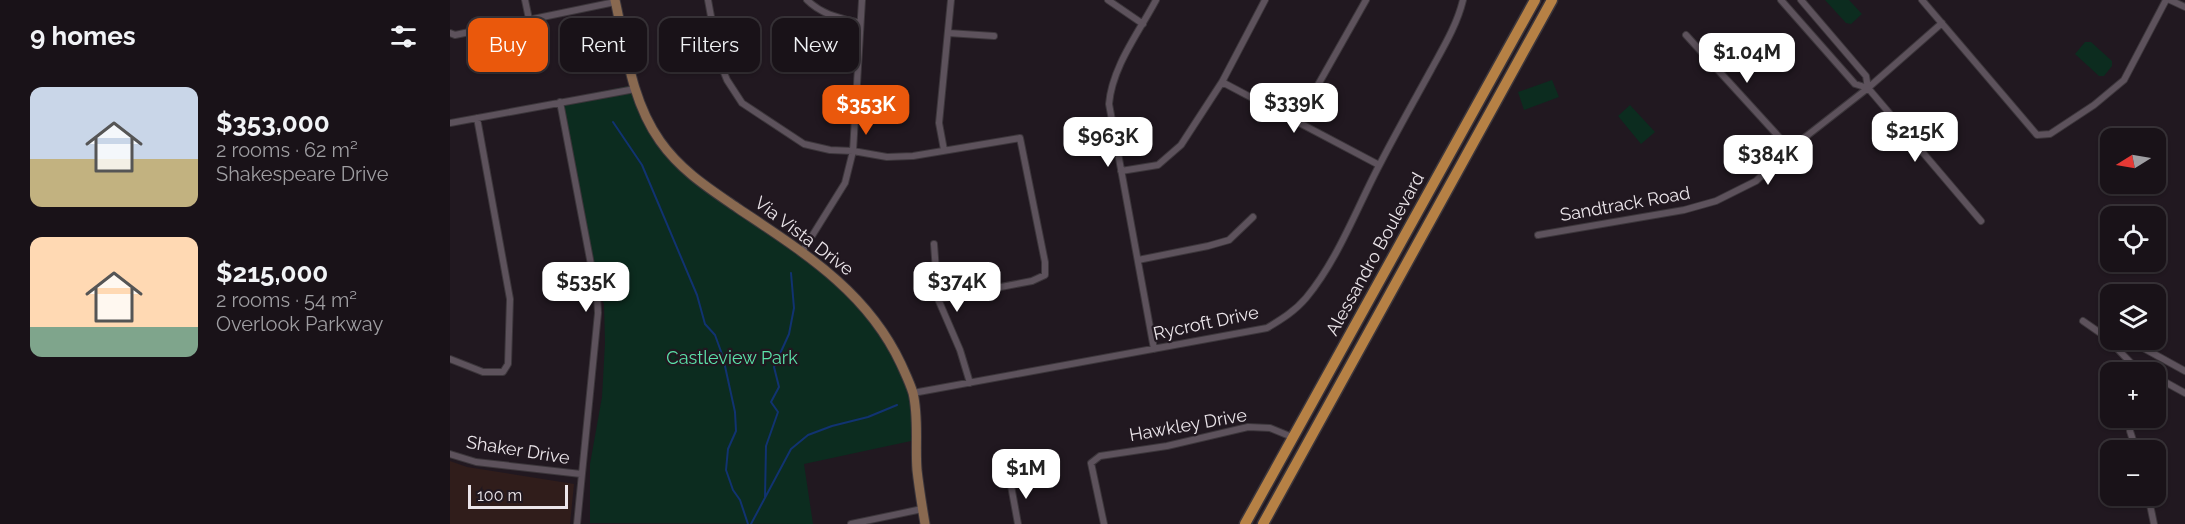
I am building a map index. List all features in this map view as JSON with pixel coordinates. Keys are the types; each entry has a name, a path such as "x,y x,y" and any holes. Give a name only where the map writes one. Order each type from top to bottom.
{"main road":[{"name":"Alessandro Boulevard","path":"1245,524 1534,0"},
{"name":"Alessandro Boulevard","path":"1263,524 1552,0"}],"street":[{"path":"525,0 528,18"},
{"path":"708,0 719,60 727,80 742,104 804,144 830,150 853,151 887,157 914,156 1020,138 1045,262 1045,275 1032,281 938,299"},
{"path":"807,0 831,16 860,23"},
{"path":"802,252 845,183 853,151 862,0"},
{"path":"944,150 939,123 951,0"},
{"path":"1108,0 1143,24"},
{"path":"1155,349 1109,104 1110,87 1156,0"},
{"path":"1121,171 1158,165 1181,145 1222,82 1265,0"},
{"path":"1297,122 1366,0"},
{"name":"Rycroft Drive","path":"913,393 1267,328 1288,316 1306,298 1322,276 1341,242 1460,13 1462,0"},
{"path":"1781,0 1855,84 1868,88"},
{"path":"1801,0 1866,76 1868,88 1981,221"},
{"path":"1922,0 2037,135 2049,134 2094,105 2124,80 2168,0 2185,7"},
{"path":"533,18 615,1"},
{"name":"Via Vista Drive","path":"615,1 635,89 645,115 660,141 682,168 706,187 837,278 881,330 900,362 913,393 917,470 925,524"},
{"name":"Sandtrack Road","path":"1538,235 1684,210 1716,201 1756,181 1790,149 1868,88 1942,23"},
{"path":"450,33 455,35 468,32"},
{"path":"948,33 994,36"},
{"path":"1686,35 1790,149"},
{"path":"1222,82 1379,165"},
{"path":"450,123 635,89"},
{"path":"560,102 597,296 598,313 578,524"},
{"path":"450,359 483,372 503,372 508,364 510,298 477,118"},
{"path":"1138,260 1229,240 1253,217"},
{"path":"934,244 938,299 960,350 970,383"},
{"path":"2083,321 2100,332"},
{"path":"2119,350 2129,362"},
{"path":"2147,350 2185,371"},
{"path":"2166,382 2185,393"},
{"name":"Hawkley Drive","path":"1104,524 1091,463 1100,456 1167,446 1248,428 1269,428 1292,438"},
{"path":"2130,431 2133,440"},
{"name":"Shaker Drive","path":"450,454 476,462 581,474"},
{"path":"1010,480 1018,524"},
{"path":"2150,506 2154,524"},
{"path":"851,524 922,509"}],"shaded area":[{"path":"450,461 467,467 574,484 570,524 450,524"}],"green space":[{"path":"1825,0 1849,0 1862,14 1851,24 1846,23"},
{"path":"2085,42 2091,42 2112,61 2112,66 2104,76 2099,76 2075,54"},
{"path":"1552,80 1559,97 1524,110 1518,92"},
{"name":"Castleview Park","path":"633,85 673,158 797,249 882,328 909,393 912,415 911,441 804,464 813,524 590,523 590,464 602,397 605,343 604,304 592,276 558,100"},
{"path":"1630,105 1655,132 1641,144 1618,116"}],"waterway":[{"path":"613,122 642,165 697,295 705,324 715,335 723,357 735,412 736,431 728,449 726,470 748,524"},
{"path":"765,497 766,446 778,412 771,402 779,387 774,367 789,334 794,308 791,273"},
{"path":"751,524 791,449 808,435 868,417 897,405"}]}
